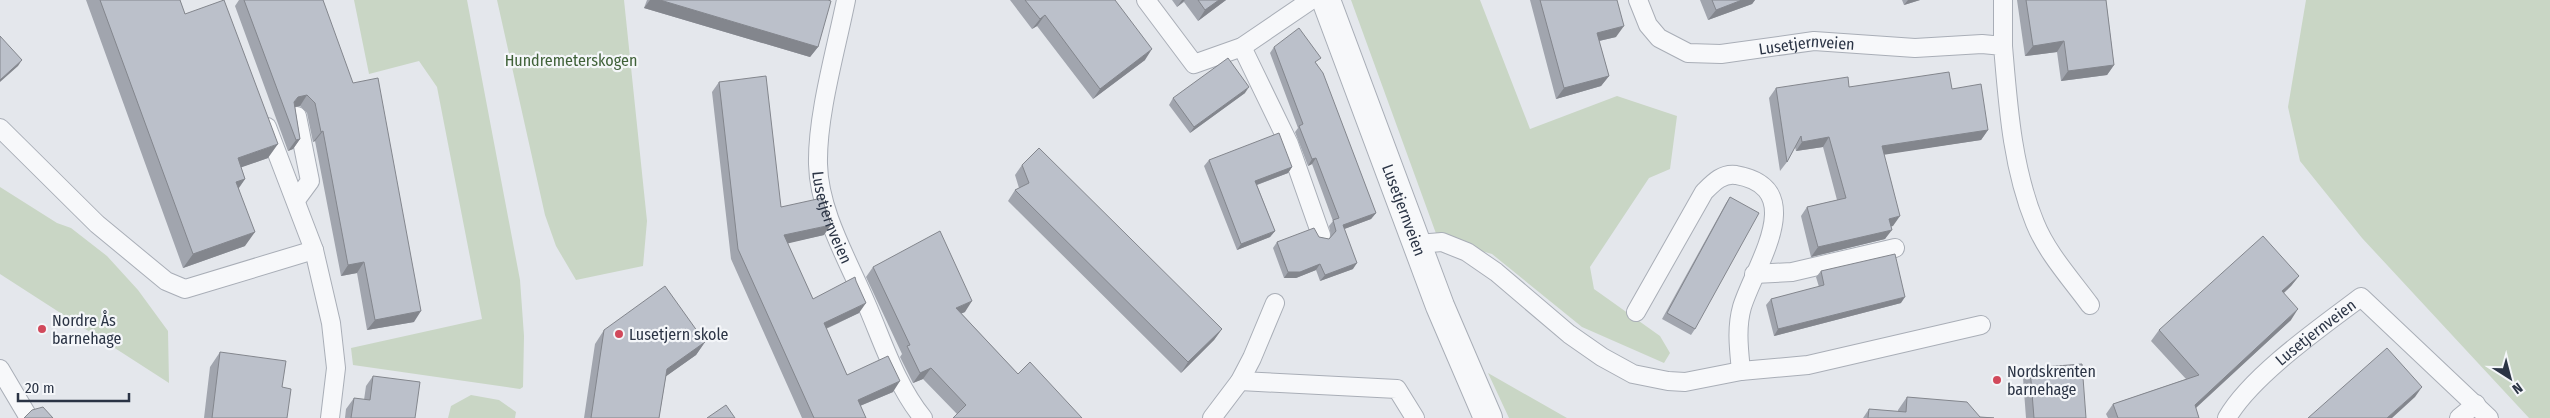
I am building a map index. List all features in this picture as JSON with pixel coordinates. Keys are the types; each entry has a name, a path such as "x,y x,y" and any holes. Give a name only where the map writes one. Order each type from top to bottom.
{"street":[{"name":"Lusetjernveien","path":"1326,0 1440,306 1488,418"}],"lane":[{"name":"Lusetjernveien","path":"846,0 820,130 819,183 837,236 896,373 907,397 923,418"},
{"path":"1146,0 1194,64 1242,47 1310,0"},
{"name":"Lusetjernveien","path":"1638,0 1648,25 1659,38 1688,53 1720,54 1814,41 1915,48 1982,44 2003,46"},
{"path":"2003,0 2003,46 2012,127 2026,198 2035,224 2050,250 2090,305"},
{"path":"1242,47 1289,144 1321,235"},
{"path":"260,108 314,250 331,323 336,368 330,418"},
{"path":"296,200 310,181 297,116"},
{"path":"0,128 97,224 166,281 185,289 314,250"},
{"path":"1636,312 1704,192 1716,180 1730,174 1746,177 1763,187 1772,200 1776,220 1770,242 1754,274 1739,321 1741,371"},
{"path":"1418,244 1442,242 1479,259 1569,334 1602,357 1633,374 1668,381 1685,382 1741,371 1808,365 1981,325"},
{"path":"1754,274 1792,272 1895,248"},
{"name":"Lusetjernveien","path":"2227,418 2245,394 2291,352 2361,298 2489,418"},
{"path":"1212,418 1240,381 1252,358 1274,303"},
{"path":"0,369 26,413"},
{"path":"1240,381 1398,389 1415,418"},
{"path":"2459,418 2476,404"}],"green space":[{"path":"354,0 467,0 520,280 524,336 523,387 520,389 353,365 351,348 482,319 437,87 419,61 369,74"},
{"name":"Hundremeterskogen","path":"497,0 624,0 647,221 643,266 576,280 556,246 545,215"},
{"path":"1351,0 1480,0 1530,129 1617,96 1677,116 1670,169 1649,178 1590,267 1594,289 1660,336 1670,353 1664,363 1582,327 1492,254 1438,239"},
{"path":"2306,0 2550,0 2550,418 2529,418 2362,238 2300,161 2288,107"},
{"path":"0,187 57,223 71,228 107,256 138,290 168,331 169,383 0,274"},
{"path":"1488,373 1567,418 1509,418"},
{"path":"471,395 499,400 516,412 515,418 448,418 451,406"}],"building":[{"path":"100,0 180,0 185,14 224,0 278,144 238,158 245,179 236,182 255,232 193,254"},
{"path":"244,0 323,0 353,83 378,78 421,311 375,320 364,262 348,265 323,131 321,132 315,103 307,95 298,97 294,102 300,139 296,140"},
{"path":"660,0 828,0 831,1 818,47"},
{"path":"1025,0 1115,0 1152,49 1100,89 1045,15 1040,19"},
{"path":"1198,0 1219,0 1205,10"},
{"path":"1540,0 1617,0 1624,26 1597,33 1609,76 1564,88"},
{"path":"1712,0 1742,0 1716,10"},
{"path":"2026,0 2106,0 2114,65 2068,71 2064,41 2033,46"},
{"path":"1299,28 1321,58 1315,62 1323,73 1376,213 1343,225 1357,263 1325,275 1320,264 1300,272 1288,272 1277,242 1314,228 1319,237 1329,239 1336,231 1333,220 1339,218 1316,158 1312,159 1299,126 1303,124 1274,47"},
{"path":"0,36 22,60 0,80"},
{"path":"1228,58 1249,87 1194,127 1173,98"},
{"path":"1949,72 1952,89 1981,84 1988,130 1882,146 1900,216 1889,219 1892,230 1818,247 1807,207 1846,198 1829,137 1802,142 1801,136 1787,162 1776,88 1848,77 1849,87"},
{"path":"766,76 781,207 822,198 831,225 784,235 813,299 855,277 866,303 824,323 847,375 888,356 900,381 858,400 866,418 814,418 738,249 719,82"},
{"path":"1279,133 1292,167 1255,181 1275,231 1241,244 1209,160"},
{"path":"1039,148 1222,329 1188,362 1015,190 1029,183 1022,165"},
{"path":"1730,197 1759,213 1695,329 1667,313"},
{"path":"940,231 972,301 956,308 1018,374 1030,362 1082,418 953,418 966,405 931,368 920,373 907,346 910,345 873,267"},
{"path":"2263,236 2299,276 2282,291 2298,309 2195,405 2199,418 2118,418 2113,404 2199,375 2159,330"},
{"path":"1895,254 1905,297 1778,329 1771,299 1824,285 1821,271"},
{"path":"665,286 705,342 667,369 659,418 591,418 604,330"},
{"path":"2387,348 2422,387 2387,418 2308,418"},
{"path":"220,352 286,361 282,387 291,389 287,418 212,418"},
{"path":"2082,364 2086,418 2034,418 2030,368"},
{"path":"373,376 420,382 415,418 351,418 354,398 370,400"},
{"path":"1907,397 1967,402 1980,417 1994,418 1868,418 1869,409 1906,412"},
{"path":"726,405 735,418 707,418"},
{"path":"43,407 53,418 24,418 32,410"}],"place":[{"name":"Nordre Ås barnehage","path":"42,329"},
{"name":"Lusetjern skole","path":"619,334"},
{"name":"Nordskrenten barnehage","path":"1997,380"}]}
